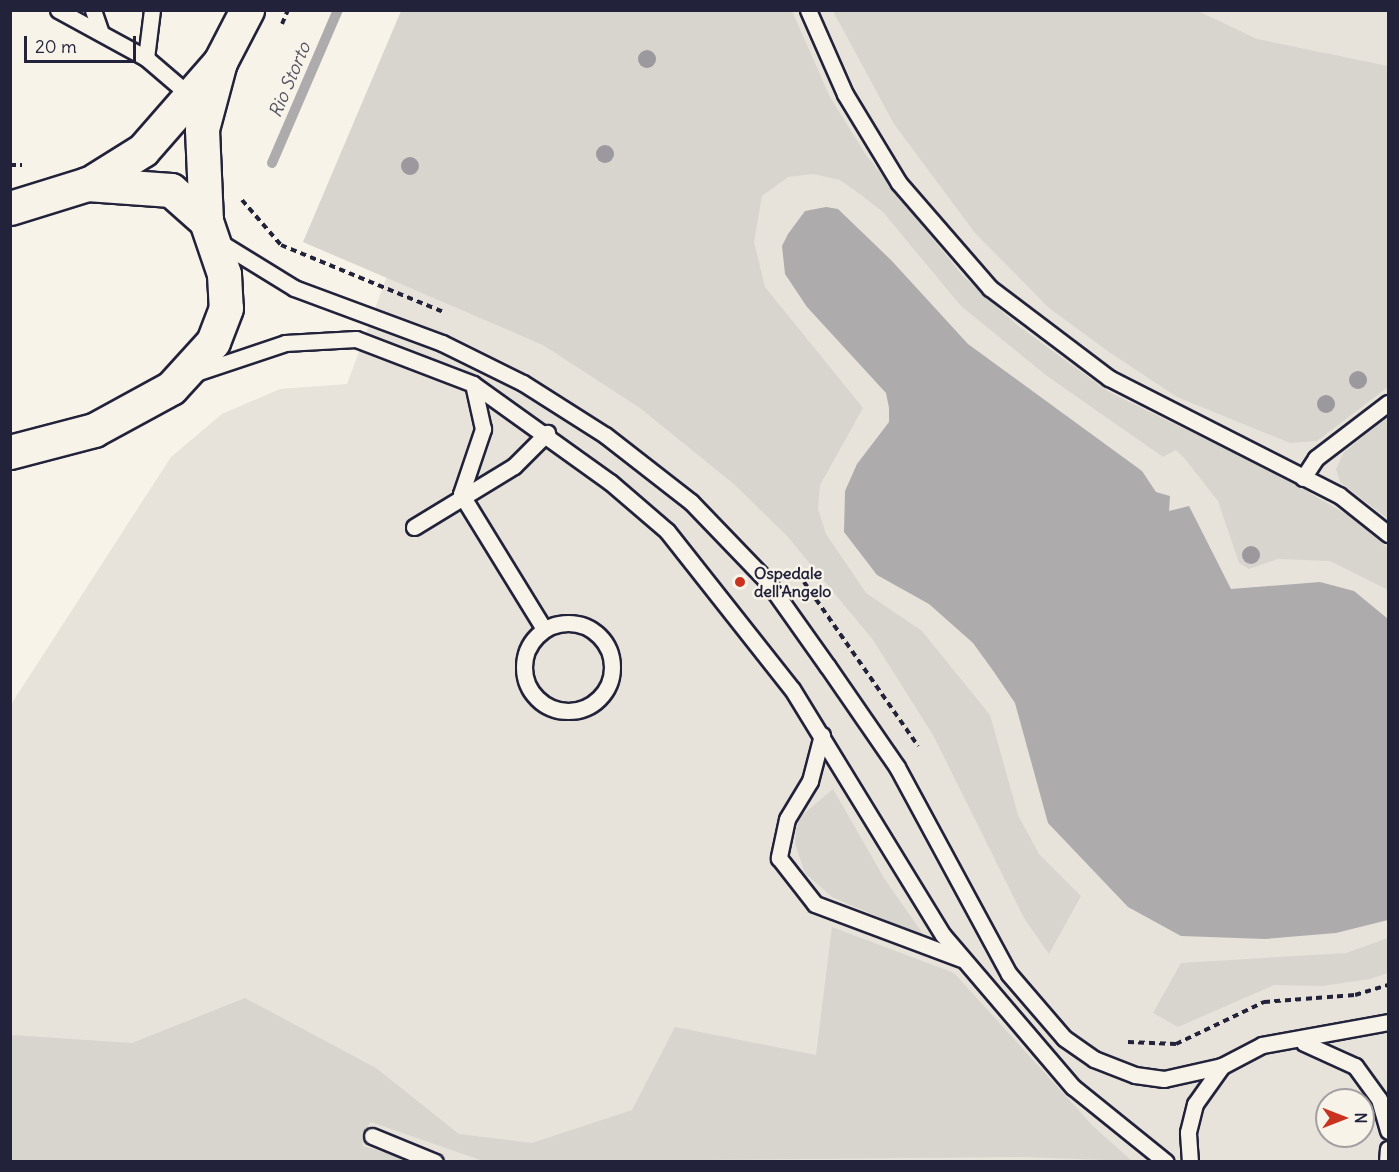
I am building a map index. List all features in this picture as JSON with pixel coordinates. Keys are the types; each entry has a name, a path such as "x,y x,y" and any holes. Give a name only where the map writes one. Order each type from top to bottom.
{"main road":[{"path":"11,451 94,430 188,376 213,342 226,308 224,273 209,230 202,129 220,62 247,10"},
{"path":"87,184 143,150 188,94 220,62"},
{"path":"20,198 87,184 156,186 171,190 209,230"}],"lane":[{"path":"93,10 101,33"},
{"path":"147,58 152,10"},
{"path":"807,10 844,94 899,183 990,288 1109,378 1339,495 1389,534"},
{"path":"61,11 147,58 188,94"},
{"path":"209,230 294,288 442,343 523,383 605,435 691,502 767,581 897,767 1009,974 1064,1038 1094,1059 1135,1075 1164,1079 1222,1066 1262,1045 1389,1022"},
{"path":"188,376 285,343 338,338 373,344 473,384 547,433 667,531 822,735 901,872 964,960 1073,1087 1166,1161"},
{"path":"461,494 483,429 473,384"},
{"path":"1304,478 1316,458 1389,403"},
{"path":"414,527 461,494 514,466 547,433"},
{"path":"461,494 544,629"},
{"path":"575,623 603,639 612,676 596,702 565,712 541,703 529,689 524,662 544,629 575,623"},
{"path":"822,735 810,781 787,819 778,858 804,897 820,907 964,960"},
{"path":"1292,1041 1316,1045 1355,1066 1369,1081 1388,1122"},
{"path":"1190,1161 1188,1132 1195,1104 1222,1066"},
{"path":"372,1136 435,1161"},
{"path":"1387,1161 1389,1149"}],"path":[{"path":"280,27 288,10"},
{"path":"236,188 249,213 281,245"}],"shaded area":[{"path":"401,11 792,11 830,97 866,155 963,276 1017,325 1109,392 1277,474 1351,517 1388,548 1388,590 1330,561 1278,559 1249,569 1239,563 1218,501 1176,450 1163,457 1047,376 961,306 883,212 861,195 840,180 813,174 788,177 762,196 754,242 765,287 863,408 820,485 818,509 826,534 866,593 922,631 990,715 1018,815 1039,854 1081,896 1049,954 1024,918 933,735 873,640 787,536 735,485 640,408 543,345 303,242"},
{"name":"Ospedale dell'Angelo","path":"405,11 1388,11 1388,1161 11,1161 10,706 171,457 222,414 280,389 347,384 387,276 303,242 346,155"},
{"path":"833,11 1198,11 1257,39 1388,66 1388,387 1317,441 1290,443 1177,397 1109,352 1049,308 975,233 894,124"},
{"path":"826,207 838,209 891,260 968,344 1142,471 1156,492 1170,496 1169,511 1189,506 1231,589 1320,582 1354,591 1388,619 1388,920 1336,933 1265,939 1181,936 1128,907 1048,823 1015,703 994,672 973,643 929,604 877,575 844,532 845,491 857,464 889,422 889,408 886,393 807,307 785,274 782,246 788,234 805,211"},
{"path":"1388,417 1388,519 1340,482 1336,469 1344,452"},
{"path":"833,789 884,878 925,937 832,897 805,873 795,844 796,829 801,816"},
{"path":"832,927 954,973 1093,1126 1132,1161 1021,1157 486,1162 371,1122 362,1133 363,1146 414,1161 11,1161 11,1035 132,1043 245,998 376,1068 459,1134 532,1143 632,1110 675,1027 816,1055"},
{"path":"1388,938 1388,973 1370,979 1323,986 1274,985 1178,1027 1153,1013 1181,963 1346,953"}],"waterway":[{"name":"Rio Storto","path":"272,163 338,10"}],"place":[{"name":"Ospedale dell'Angelo","path":"740,582"}]}
